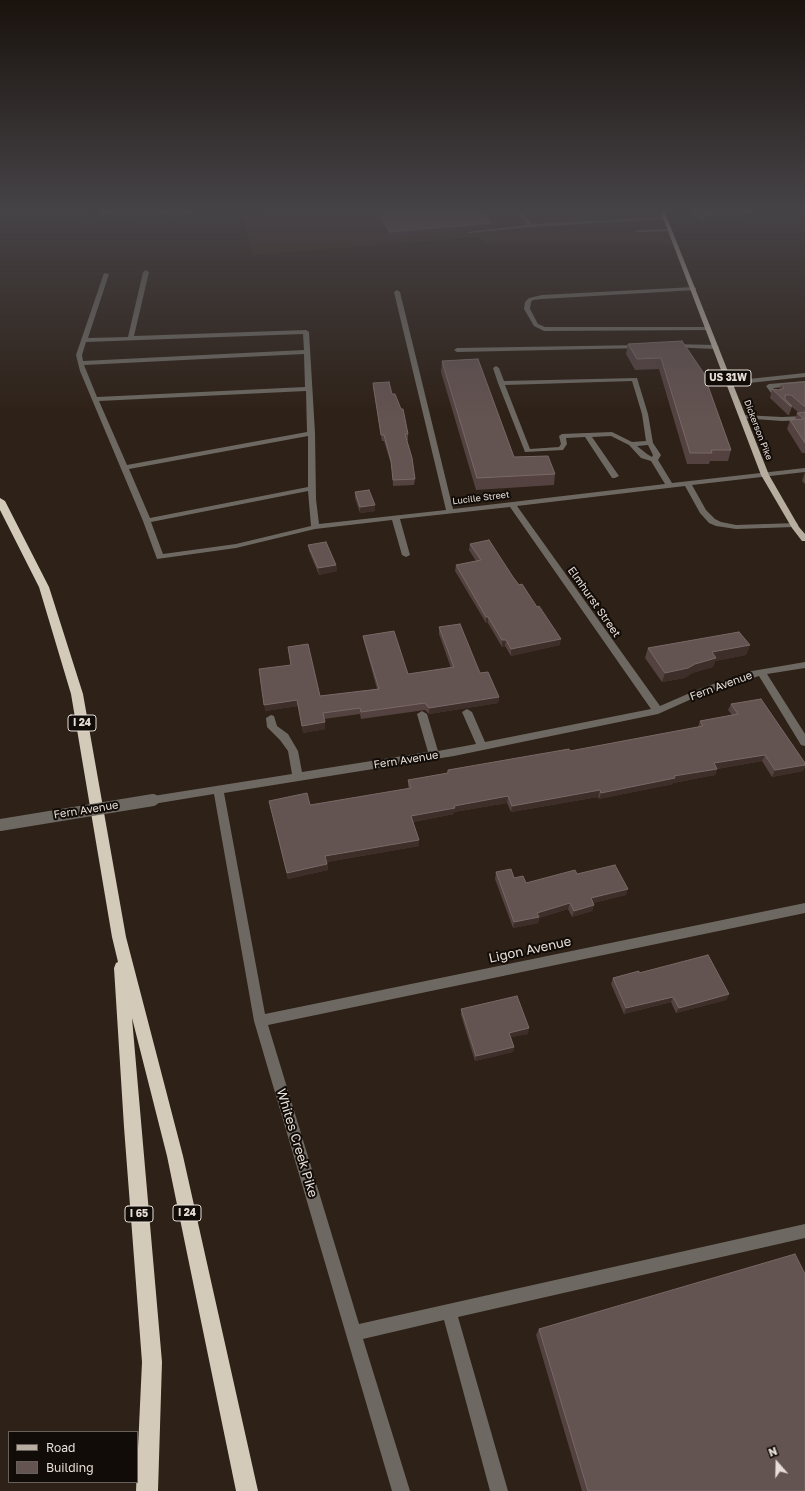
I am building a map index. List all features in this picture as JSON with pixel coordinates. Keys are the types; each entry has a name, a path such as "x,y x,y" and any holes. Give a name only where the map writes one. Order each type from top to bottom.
{"highway":[{"name":"I 24","path":"0,501 44,587 77,694 118,937 175,1156 247,1491"},
{"name":"I 65","path":"118,937 152,1362 147,1491"}],"main road":[{"name":"Dickerson Pike","path":"690,280 765,474 794,525 805,539"}],"street":[{"path":"104,280 79,355 80,363 147,521 312,488"},
{"path":"130,338 144,280"},
{"path":"694,289 542,296 531,299 528,302 527,309 536,325 544,329 709,329"},
{"path":"397,292 450,512"},
{"path":"84,340 306,332 312,433 312,488 315,527"},
{"path":"457,350 649,346"},
{"path":"665,346 716,348"},
{"path":"80,363 307,352"},
{"path":"496,368 527,451 561,449 564,444 562,436 612,434 631,444 644,456 654,460 670,486"},
{"path":"730,383 805,375"},
{"path":"501,383 635,379 645,414 650,443 657,454 654,460"},
{"path":"776,396 769,386 805,382"},
{"path":"95,399 309,389"},
{"path":"792,412 801,418"},
{"path":"743,418 801,418"},
{"path":"125,468 312,433"},
{"path":"587,435 615,476"},
{"path":"631,444 650,443"},
{"name":"Lucille Street","path":"147,521 160,557 236,546 315,527 396,519 805,470"},
{"path":"688,484 703,511 712,521 719,524 736,526 794,525"},
{"name":"Elmhurst Street","path":"512,504 658,711"},
{"path":"396,519 406,555"},
{"name":"Fern Avenue","path":"0,825 482,746 658,711 702,691 761,672 805,665"},
{"path":"761,672 801,731 805,742"},
{"path":"467,712 482,746"},
{"path":"422,714 434,755"},
{"path":"271,718 272,727 284,737 293,751 298,776"},
{"name":"Whites Creek Pike","path":"218,790 260,1021 401,1491"},
{"name":"Ligon Avenue","path":"260,1021 805,908"},
{"path":"354,1333 805,1231"},
{"path":"449,1311 499,1491"}],"building":[{"path":"682,341 703,372 731,450 711,450 712,453 690,453 661,358 637,359 628,344"},
{"path":"478,359 514,457 548,456 555,474 477,478 442,361"},
{"path":"389,382 392,394 395,394 401,409 403,409 408,434 405,434 412,458 415,479 393,480 391,461 384,435 381,435 373,383"},
{"path":"805,382 805,406 791,395 785,395 785,399 792,406 790,406 772,389 780,390 784,388 781,384"},
{"path":"805,412 805,443 790,420 804,419 797,413"},
{"path":"369,490 375,505 360,507 355,492"},
{"path":"489,540 513,577 519,585 522,584 561,639 511,649 506,640 502,640 488,617 486,617 456,565 481,560 470,544"},
{"path":"326,542 336,565 318,568 308,545"},
{"path":"460,624 480,673 488,672 499,697 429,708 425,703 361,712 360,708 323,713 325,722 302,726 297,700 264,705 259,669 291,665 288,647 308,644 320,696 379,689 363,636 394,631 408,674 454,667 439,627"},
{"path":"739,632 750,645 712,652 716,658 695,664 688,668 665,673 648,648"},
{"path":"761,699 805,765 775,770 765,755 714,763 717,769 674,776 675,778 601,793 600,790 512,806 508,796 454,806 455,808 411,816 419,840 325,856 327,864 287,873 269,801 307,793 310,805 411,788 408,780 448,773 448,770 569,749 570,751 703,726 700,721 738,714 731,704"},
{"path":"615,865 628,889 591,898 594,905 574,911 570,903 537,913 539,917 514,922 496,872 511,869 514,878 523,876 526,883 575,870 577,874"},
{"path":"708,955 729,994 679,1008 673,997 626,1008 613,978 639,971 639,973"},
{"path":"517,996 529,1028 509,1033 514,1047 476,1056 461,1009"},
{"path":"795,1254 805,1274 805,1491 588,1491 539,1329"}]}
